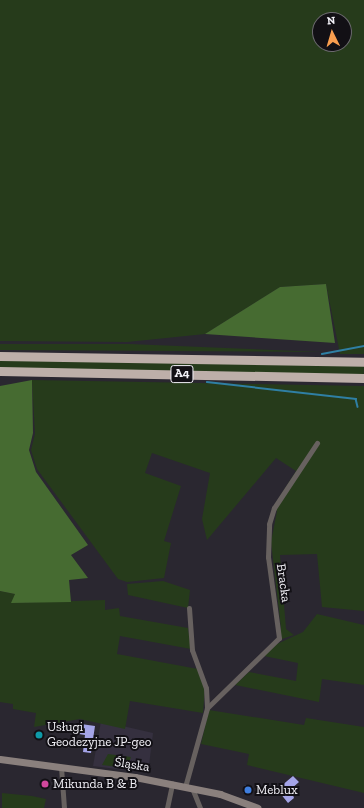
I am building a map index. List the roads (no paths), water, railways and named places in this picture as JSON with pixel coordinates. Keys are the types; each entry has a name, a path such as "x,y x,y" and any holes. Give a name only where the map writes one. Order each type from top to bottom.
{"highway":[{"name":"A4","path":"0,356 364,362"},
{"name":"A4","path":"0,372 364,378"}],"main road":[{"name":"Śląska","path":"0,759 172,784 258,808"}],"street":[{"name":"Bracka","path":"207,708 217,702 279,638 268,557 269,524 274,508 317,443"},
{"path":"189,608 192,650 206,688 207,708 188,788 200,808"},
{"path":"60,767 64,808"},
{"path":"167,808 172,784"}],"waterway":[{"path":"322,354 364,346"},
{"path":"207,382 356,399 358,407"}],"place":[{"name":"Usługi Geodezyjne JP-geo","path":"39,735"},
{"name":"Mikunda B & B","path":"45,784"},
{"name":"Meblux","path":"248,790"}]}
